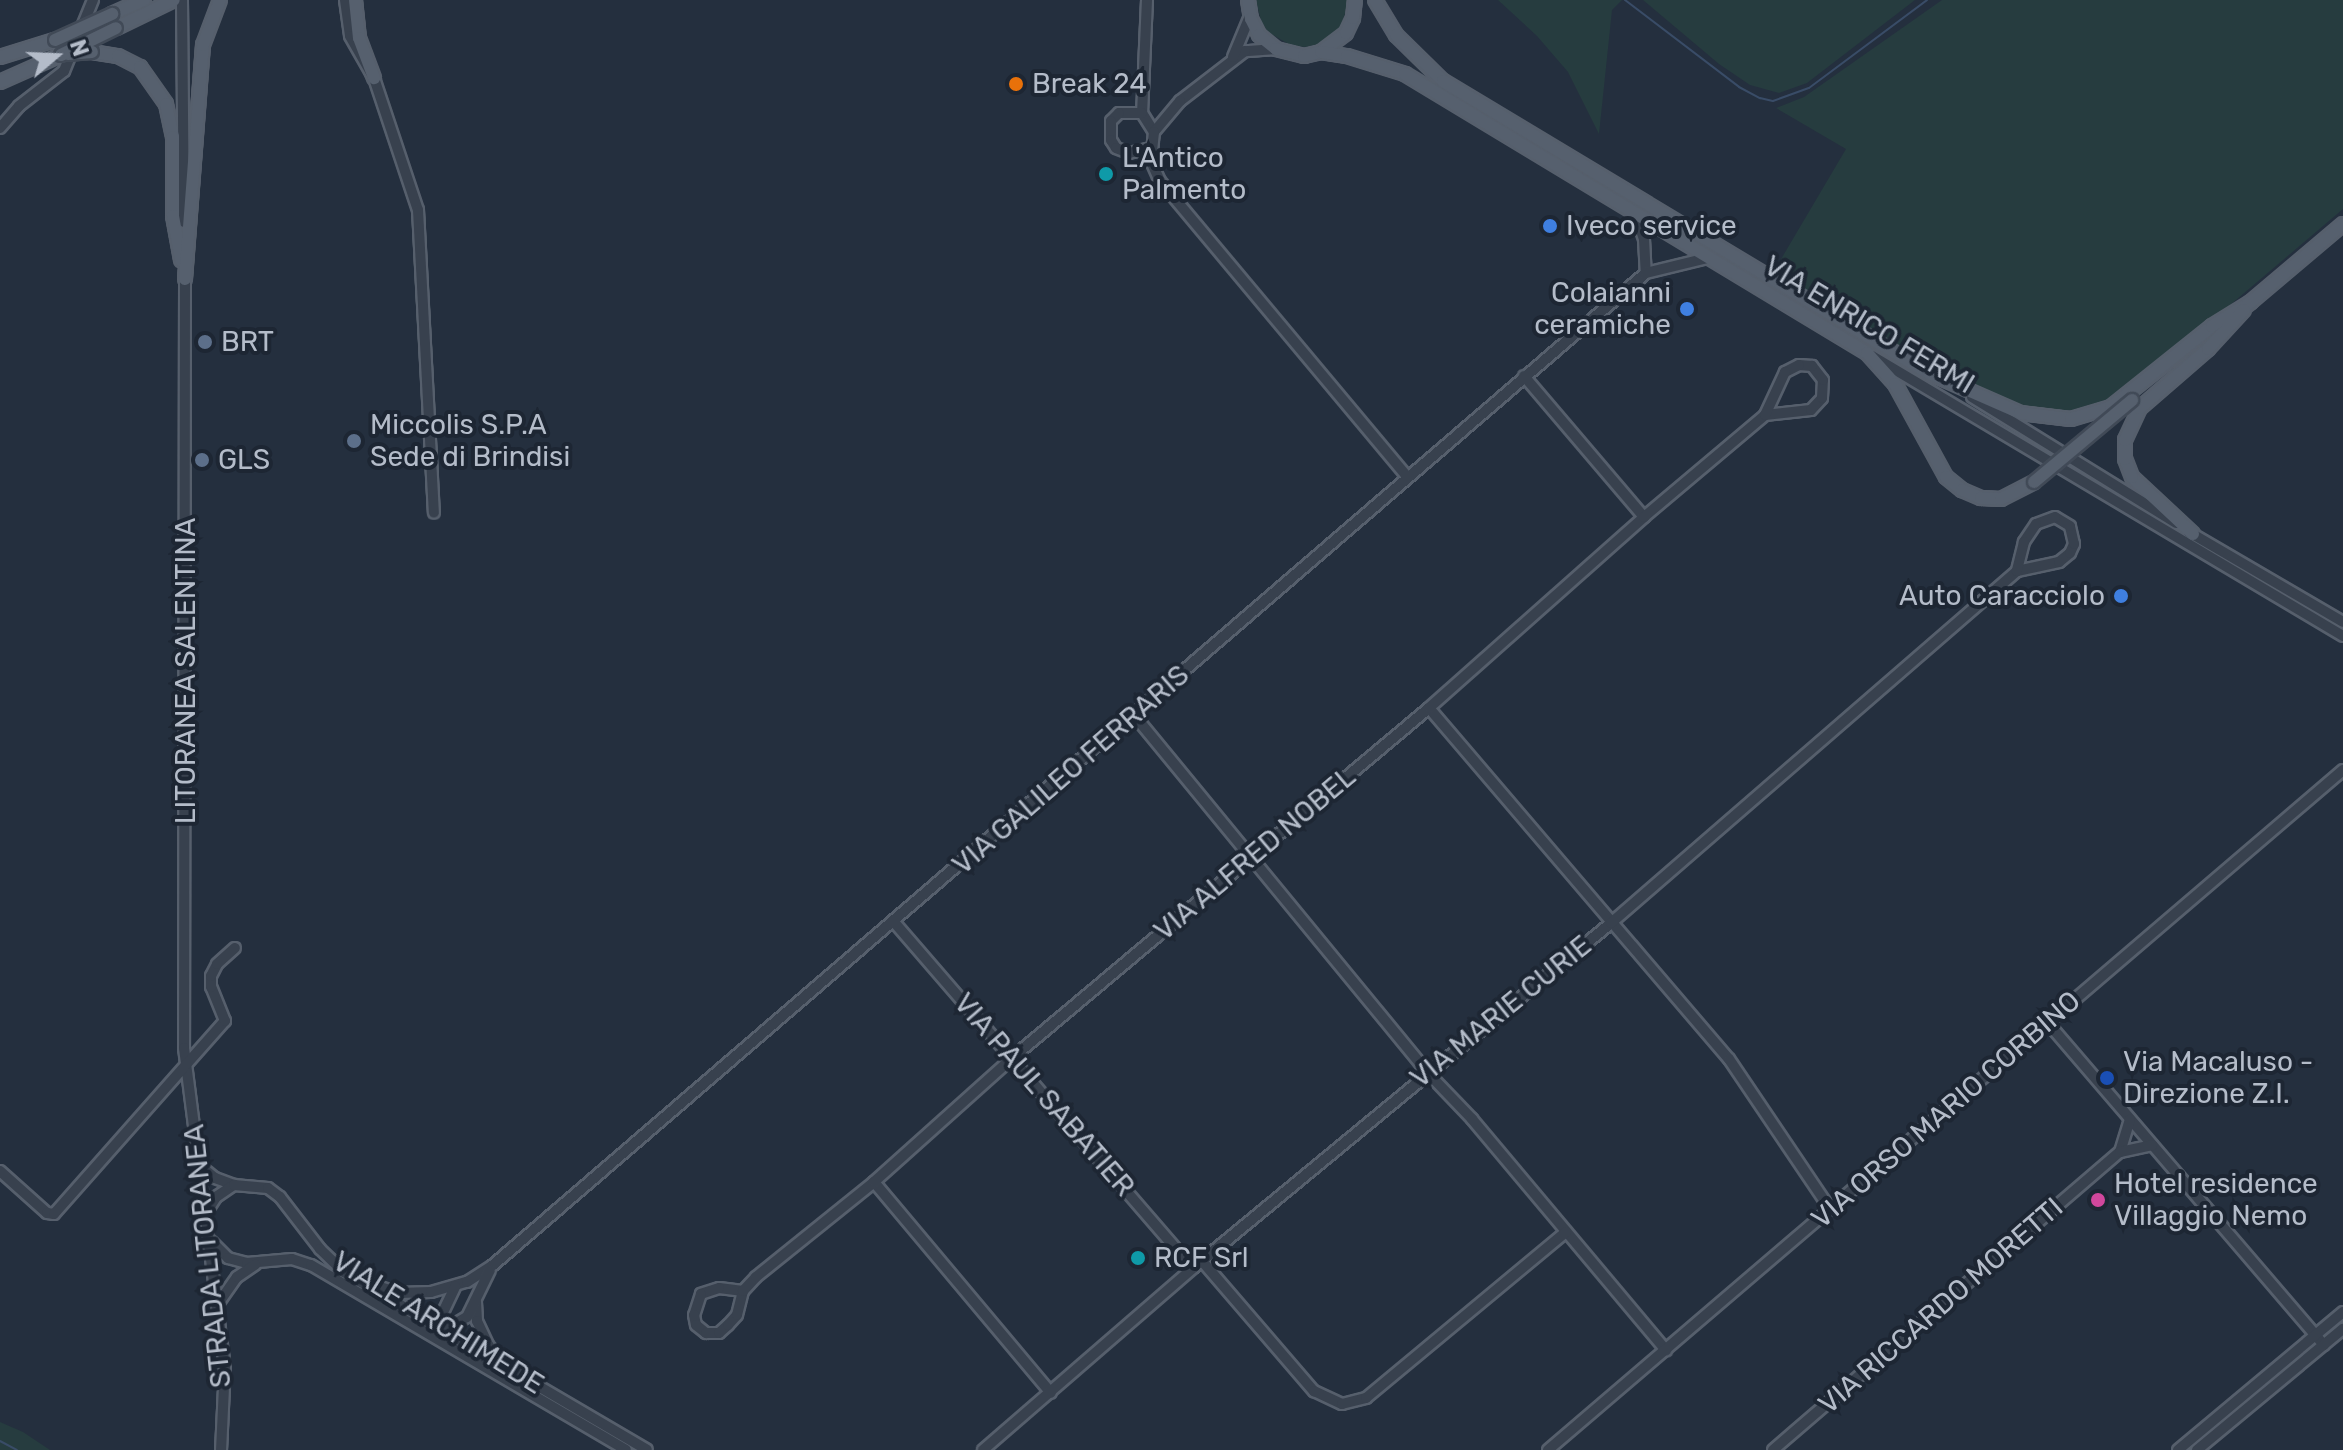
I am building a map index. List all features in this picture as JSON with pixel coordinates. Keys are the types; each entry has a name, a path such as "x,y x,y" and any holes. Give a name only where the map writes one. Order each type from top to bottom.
{"main road":[{"path":"0,57 55,40 144,0"},
{"path":"0,82 174,0"},
{"path":"185,279 203,45 220,0"},
{"path":"355,0 359,38 374,78"},
{"path":"1248,0 1250,16 1259,35 1276,49"},
{"name":"VIA ENRICO FERMI","path":"1375,0 1396,35 1443,81 1950,384"},
{"path":"1321,52 1346,33 1355,1"},
{"name":"VIA ENRICO FERMI","path":"1276,49 1304,56 1321,52 1347,56 1405,74 1867,353"},
{"path":"61,55 92,52 118,56 140,67 166,104 173,137 173,216 185,279"},
{"path":"1867,353 1895,384 1946,477 1962,490 1981,498 2001,499 2034,482 2343,224"},
{"path":"1950,384 2020,413 2071,419 2093,414 2122,400 2212,326 2251,302"},
{"path":"2193,534 2132,477 2125,459 2125,440 2140,408 2217,341 2251,302"}],"street":[{"path":"0,128 19,106 64,71 93,0"},
{"path":"182,0 185,279"},
{"path":"345,0 350,36 374,78 418,210 434,513"},
{"path":"1147,0 1142,113 1154,132"},
{"path":"1232,58 1243,40 1250,16"},
{"path":"1276,49 1245,51 1232,58 1180,101 1154,132 1151,161 1160,181 1407,476"},
{"path":"1142,113 1119,113 1111,121 1111,140 1116,148 1129,153 1150,148"},
{"path":"1636,216 1644,239 1646,273 1707,258"},
{"name":"VIA GALILEO FERRARIS","path":"358,1280 399,1293 455,1287 493,1265 1646,273"},
{"name":"LITORANEA SALENTINA","path":"185,279 186,1063"},
{"name":"VIA ENRICO FERMI","path":"1867,353 2343,636"},
{"name":"VIA ALFRED NOBEL","path":"743,1291 719,1288 701,1294 694,1315 696,1325 706,1333 719,1333 737,1315 743,1291 874,1182 1012,1058 1429,708 1644,517 1765,415 1785,372 1799,365 1812,366 1823,380 1822,398 1811,410 1765,415"},
{"path":"1524,376 1644,517"},
{"name":"VIA ENRICO FERMI","path":"1950,384 2193,534 2343,622"},
{"name":"VIA MARIE CURIE","path":"983,1450 1427,1072 1611,923 2017,571 2059,562 2070,553 2074,544 2070,526 2055,517 2036,524 2024,542 2017,571"},
{"path":"1429,708 1729,1059 1830,1209"},
{"path":"1134,715 1427,1072 1472,1119 1666,1350"},
{"name":"VIA ORSO MARIO CORBINO","path":"1548,1450 2343,770"},
{"name":"VIA PAUL SABATIER","path":"894,922 1012,1058 1314,1391 1342,1404 1366,1398 1566,1232"},
{"path":"0,1171 47,1213 54,1214 225,1021 211,987 211,976 217,964 235,948"},
{"path":"2048,1023 2324,1345"},
{"name":"STRADA LITORANEA","path":"186,1063 225,1366 221,1450"},
{"path":"2120,1152 2130,1120"},
{"name":"VIA RICCARDO MORETTI","path":"1773,1450 2120,1152 2152,1145"},
{"name":"VIALE ARCHIMEDE","path":"200,1166 215,1178 234,1185 257,1184 280,1197 320,1249 358,1280 647,1450"},
{"path":"874,1182 1051,1393"},
{"path":"207,1211 216,1197 234,1185"},
{"name":"VIALE ARCHIMEDE","path":"211,1240 228,1258 256,1264 292,1259 311,1265 626,1450"},
{"path":"219,1303 237,1277 256,1264"},
{"name":"VIA GALILEO FERRARIS","path":"431,1337 440,1328 467,1317 493,1265"},
{"path":"440,1328 455,1287"},
{"path":"476,1300 477,1321 488,1345 508,1369"},
{"path":"2178,1450 2343,1312"},
{"path":"2197,1450 2343,1329"}],"green space":[{"path":"1256,0 1349,0 1341,27 1319,44 1306,47 1292,46 1268,32 1261,21"},
{"path":"1498,0 1622,0 1612,10 1599,134 1568,72 1537,36"},
{"path":"1643,0 1915,0 1807,83 1779,93 1750,85 1719,64"},
{"path":"1942,0 2343,0 2343,209 2130,390 2092,412 2044,415 2004,403 1939,370 1774,271 1846,149 1776,108 1804,97"},
{"path":"0,1422 23,1432 50,1450 0,1450"}],"waterway":[{"path":"1625,0 1739,87 1773,101 1809,88 1927,0"},
{"path":"0,1441 17,1450"}],"place":[{"name":"Break 24","path":"1016,84"},
{"name":"L'Antico Palmento","path":"1106,174"},
{"name":"Iveco service","path":"1550,226"},
{"name":"Colaianni ceramiche","path":"1687,309"},
{"name":"BRT","path":"205,342"},
{"name":"Miccolis S.P.A Sede di Brindisi","path":"354,441"},
{"name":"GLS","path":"202,460"},
{"name":"Auto Caracciolo","path":"2121,596"},
{"name":"Via Macaluso - Direzione Z.I.","path":"2107,1078"},
{"name":"Hotel residence Villaggio Nemo","path":"2098,1200"},
{"name":"RCF Srl","path":"1138,1258"}]}
